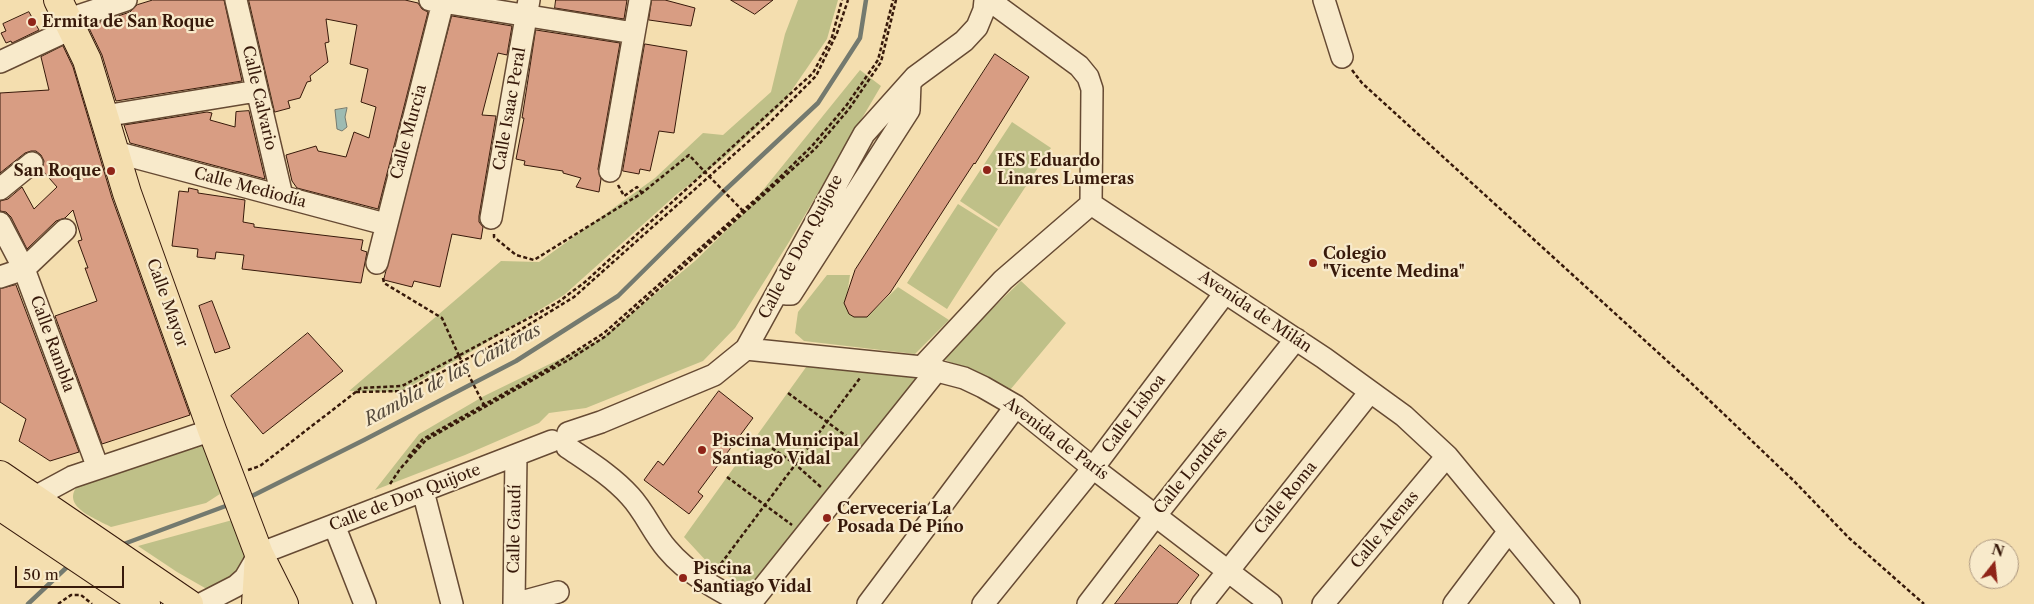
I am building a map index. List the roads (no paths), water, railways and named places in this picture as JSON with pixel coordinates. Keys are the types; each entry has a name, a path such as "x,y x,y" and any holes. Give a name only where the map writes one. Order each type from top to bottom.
{"main road":[{"name":"Calle Mayor","path":"67,16 88,60 127,193 212,430 255,544 284,604"},
{"path":"0,475 33,498 61,532 128,588 189,604"},
{"path":"0,506 61,532"},
{"path":"255,544 256,604"}],"street":[{"path":"0,62 67,16 126,0"},
{"name":"Calle Calvario","path":"236,0 282,196"},
{"path":"610,171 640,0"},
{"name":"Calle de Don Quijote","path":"255,544 334,525 516,455 562,440 714,375 746,349 864,134 910,83 964,41 977,27 984,10 985,0"},
{"path":"750,604 929,369 1002,280 1091,204 1092,89 1088,77 1079,66 989,0"},
{"path":"1324,0 1342,58"},
{"path":"437,1 528,8 634,33"},
{"name":"Calle Murcia","path":"377,263 437,1"},
{"name":"Calle Isaac Peral","path":"491,218 528,8"},
{"path":"104,116 257,91"},
{"name":"Calle Mediodía","path":"115,152 385,224"},
{"path":"0,189 32,163"},
{"name":"Avenida de Milán","path":"1091,204 1296,340 1404,416 1448,456 1568,604"},
{"name":"Calle Rambla","path":"0,223 24,269 98,468"},
{"path":"0,277 24,269 65,230"},
{"name":"Calle Lisboa","path":"983,604 1093,468 1225,293"},
{"name":"Calle Londres","path":"1088,604 1156,515 1296,340"},
{"name":"Avenida de París","path":"746,349 929,369 976,384 1016,406 1093,468 1271,604"},
{"name":"Calle Roma","path":"1202,604 1370,392"},
{"path":"868,604 1016,406"},
{"path":"33,498 72,477 212,430"},
{"path":"562,440 620,485 632,498 666,548 684,567 712,588 744,604"},
{"name":"Calle Gaudí","path":"514,604 516,455"},
{"name":"Calle Atenas","path":"1323,604 1448,456"},
{"path":"423,491 452,604"},
{"path":"334,525 365,604"},
{"path":"1454,604 1509,531"},
{"path":"201,604 236,586 245,578 255,544"},
{"path":"514,604 558,592"}],"water":[{"path":"347,108 345,117 347,127 342,131 337,129 335,110"}],"waterway":[{"name":"Rambla de las Canteras","path":"248,498 516,361 618,296 723,192 818,103 860,38 866,0"},
{"name":"Rambla de las Canteras","path":"121,545 231,504"},
{"name":"Rambla de las Canteras","path":"28,604 66,568 73,565"}],"place":[{"name":"Ermita de San Roque","path":"32,22"},
{"name":"IES Eduardo Linares Lumeras","path":"987,170"},
{"name":"San Roque","path":"111,171"},
{"name":"Colegio \"Vicente Medina\"","path":"1313,263"},
{"name":"Piscina Municipal Santiago Vidal","path":"702,450"},
{"name":"Cerveceria La Posada De Pino","path":"827,518"},
{"name":"Piscina Santiago Vidal","path":"683,578"}]}
